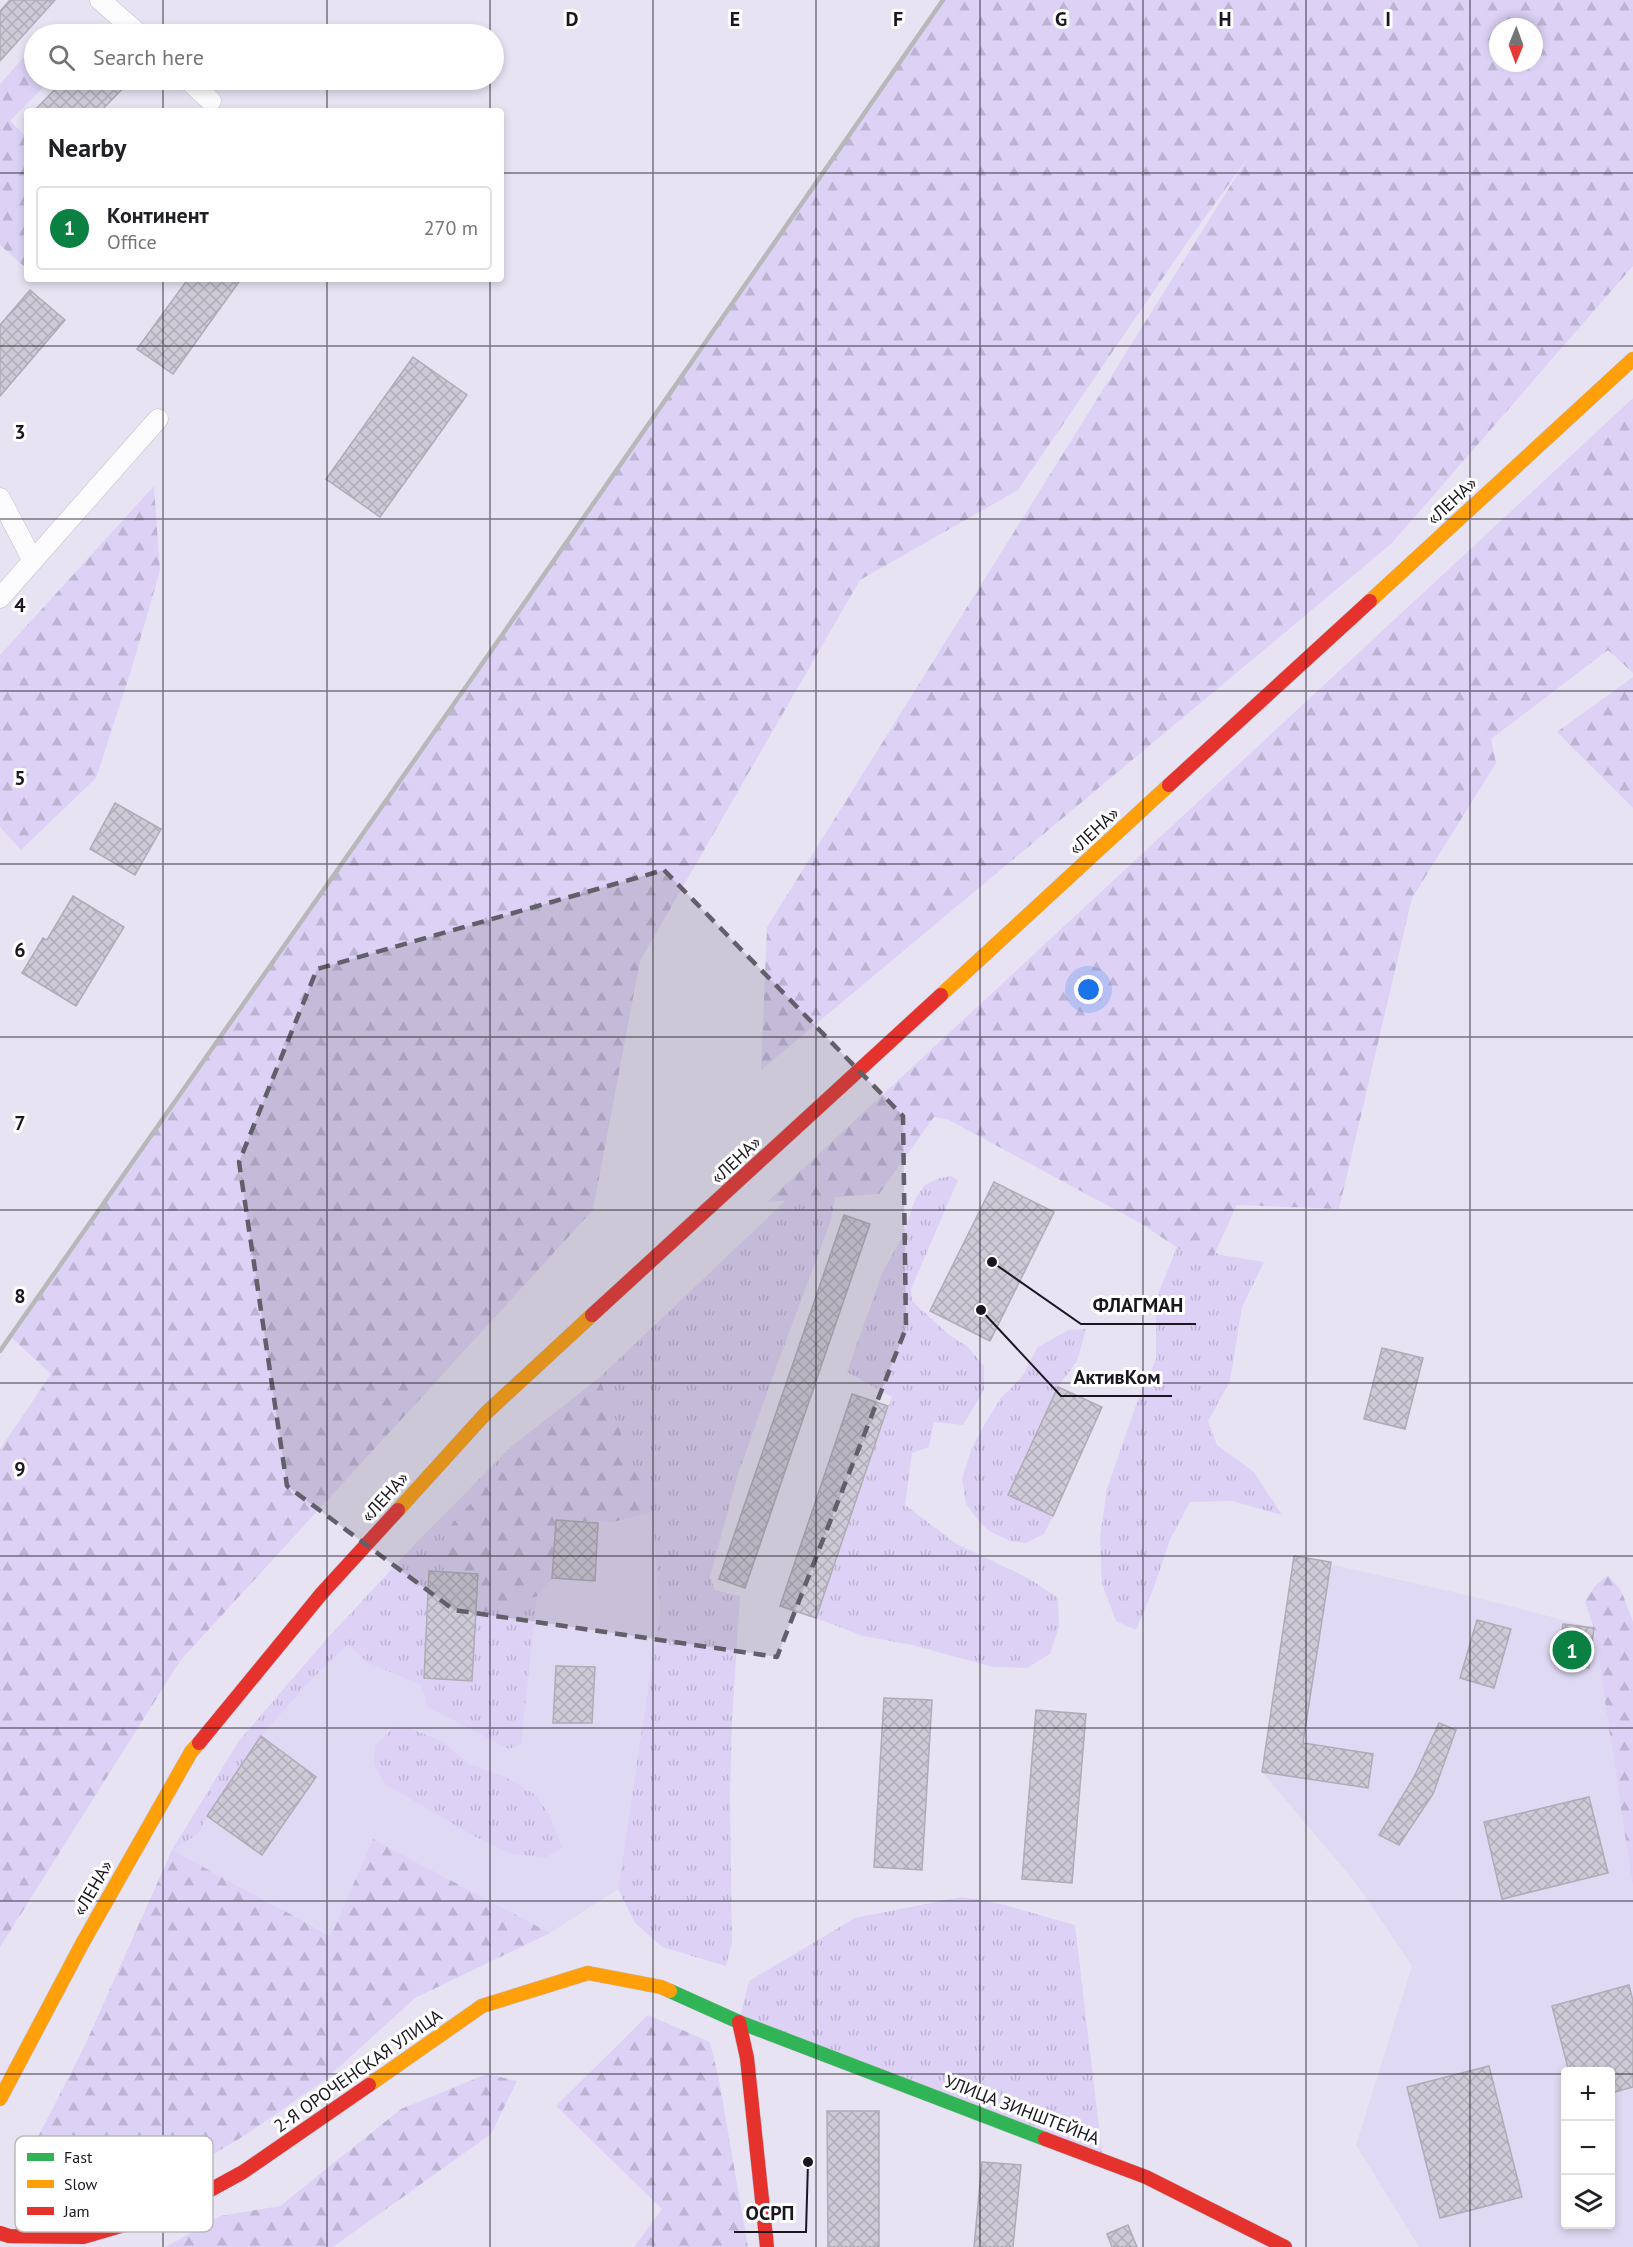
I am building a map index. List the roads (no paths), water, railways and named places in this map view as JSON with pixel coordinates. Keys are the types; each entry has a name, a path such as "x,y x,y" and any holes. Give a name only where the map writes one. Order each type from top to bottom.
{"main road":[{"name":"«ЛЕНА»","path":"0,2099 82,1944 192,1752 322,1593 486,1413 1633,359"},
{"name":"2-Я ОРОЧЕНСКАЯ УЛИЦА","path":"213,2188 243,2172 482,2006 588,1973 661,1987 739,2022"},
{"path":"739,2022 747,2058 767,2247"},
{"name":"УЛИЦА ЗИНШТЕЙНА","path":"739,2022 1146,2177 1285,2247"},
{"name":"2-Я ОРОЧЕНСКАЯ УЛИЦА","path":"0,2233 9,2236 83,2237 100,2232"}],"street":[{"path":"100,0 128,24"},
{"path":"199,90 211,101"},
{"path":"0,598 158,419"},
{"path":"0,498 33,561"}],"railway":[{"path":"0,1351 491,651 943,0"}],"place":[{"name":"ФЛАГМАН","path":"992,1262"},
{"name":"АктивКом","path":"981,1310"},
{"name":"Континент","path":"1572,1650"},
{"name":"ОСРП","path":"808,2162"}]}
